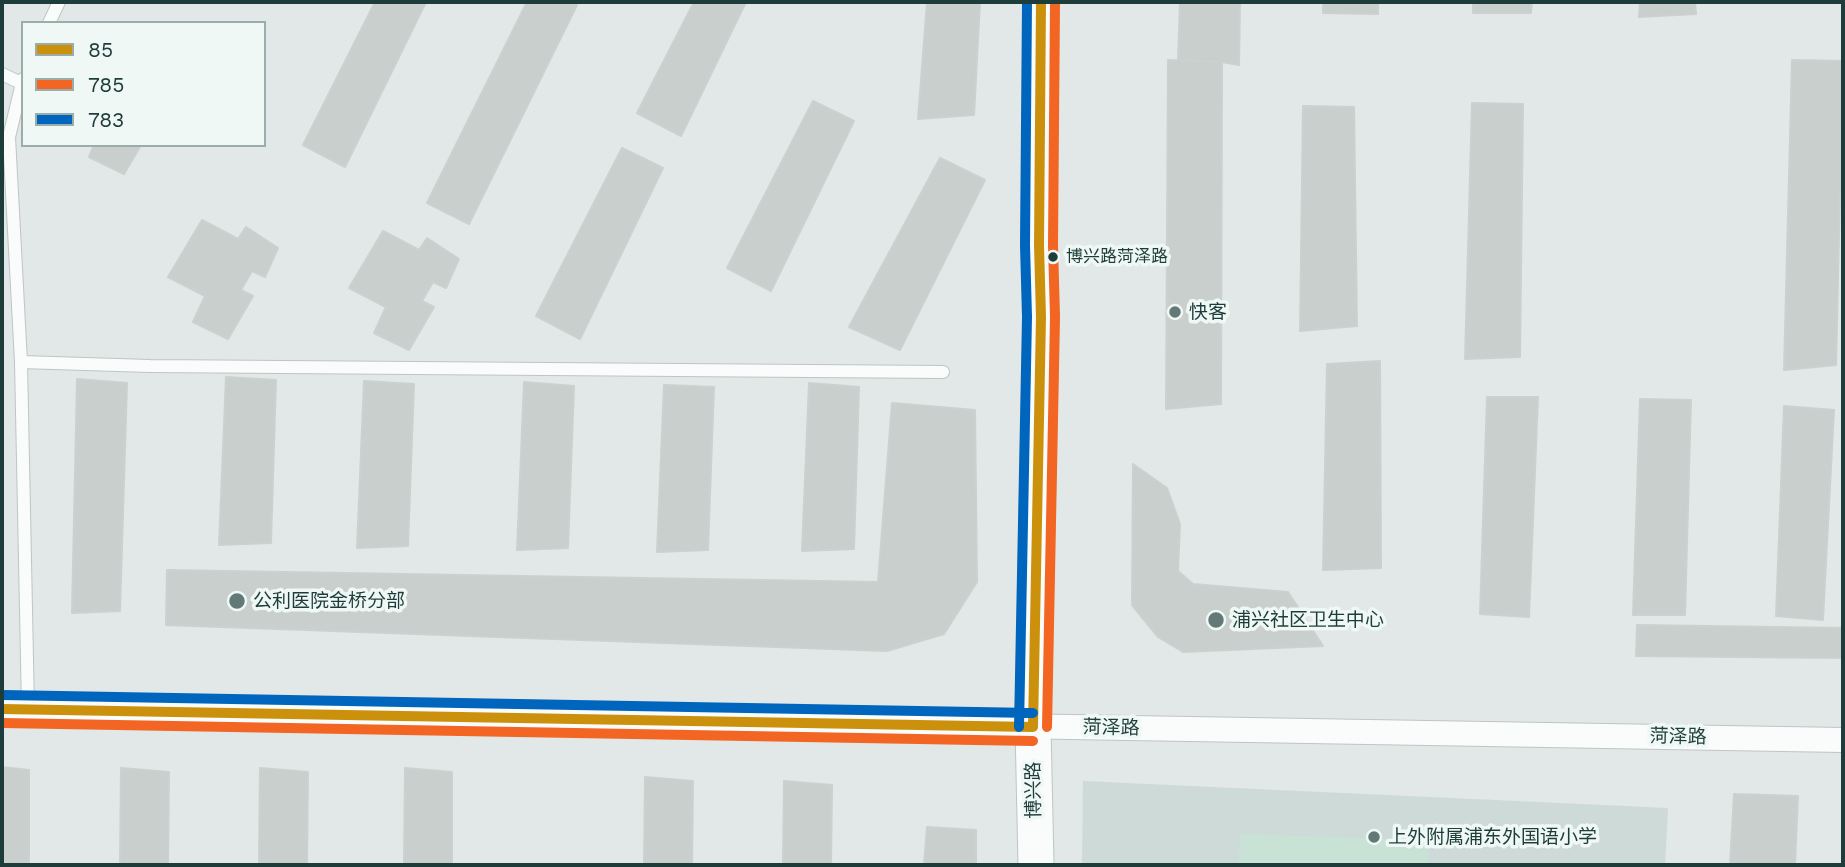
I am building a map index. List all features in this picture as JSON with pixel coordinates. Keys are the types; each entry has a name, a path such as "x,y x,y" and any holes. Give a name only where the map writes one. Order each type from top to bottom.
{"street":[{"name":"博兴路","path":"1036,865 1033,727 1041,317 1041,2"},
{"name":"菏泽路","path":"2,709 1843,740"}],"lane":[{"path":"50,21 59,2"},
{"path":"2,74 21,81"},
{"path":"21,85 9,137 21,362 28,709"},
{"path":"21,362 164,366 943,372"}],"shaded area":[{"name":"上外附属浦东外国语小学","path":"1083,781 1668,808 1665,865 1082,865"}],"green space":[{"path":"1240,834 1428,840 1428,865 1239,865"}],"building":[{"path":"375,2 426,2 345,167 303,145"},
{"path":"527,2 570,2 577,5 469,224 427,203"},
{"path":"694,2 746,2 681,136 637,113"},
{"path":"927,2 980,2 974,115 918,119"},
{"path":"1180,2 1240,2 1239,65 1178,60"},
{"path":"1323,2 1378,2 1378,14 1323,13"},
{"path":"1473,2 1532,2 1531,13 1473,13"},
{"path":"1640,2 1695,2 1696,14 1639,17"},
{"path":"1168,60 1222,62 1221,404 1166,409"},
{"path":"1792,60 1843,61 1836,365 1784,370"},
{"path":"813,101 854,121 771,291 727,268"},
{"path":"1472,103 1523,104 1520,357 1465,359"},
{"path":"1303,106 1354,107 1357,326 1300,331"},
{"path":"93,147 140,147 124,174 89,157"},
{"path":"622,148 663,168 580,339 536,316"},
{"path":"940,158 985,180 900,350 849,327"},
{"path":"202,220 238,239 246,227 278,248 265,277 252,271 241,290 253,296 228,339 193,322 205,296 168,277"},
{"path":"383,231 419,250 427,238 459,259 446,288 433,282 422,301 434,307 409,350 374,333 386,307 349,288"},
{"path":"1380,361 1381,568 1323,570 1327,364"},
{"path":"226,377 276,380 271,543 219,545"},
{"path":"77,379 127,383 120,611 72,613"},
{"path":"364,381 414,384 408,546 357,548"},
{"path":"524,382 574,386 568,548 517,550"},
{"path":"809,383 859,387 854,549 802,551"},
{"path":"664,385 714,387 708,550 657,552"},
{"path":"1487,397 1538,397 1529,617 1480,614"},
{"path":"1640,399 1691,400 1685,615 1633,615"},
{"path":"892,403 975,410 977,582 944,634 887,651 166,625 167,570 878,582"},
{"path":"1784,406 1834,410 1823,620 1776,616"},
{"path":"1133,464 1167,488 1180,524 1178,571 1193,584 1288,592 1323,646 1183,652 1158,637 1132,605"},
{"path":"1637,625 1843,628 1843,658 1636,656"},
{"path":"2,767 29,770 29,865 2,865"},
{"path":"121,768 169,772 168,865 120,865"},
{"path":"260,768 308,772 307,865 259,865"},
{"path":"405,768 452,772 452,865 404,865"},
{"path":"645,777 693,781 692,865 644,865"},
{"path":"784,781 832,785 831,865 783,865"},
{"path":"1734,794 1798,796 1795,865 1730,865"},
{"path":"927,827 976,830 976,865 924,865"}],"transit line":[{"name":"783","path":"1019,727 1027,317 1027,2"},
{"name":"85","path":"1033,727 1041,317 1041,2"},
{"name":"785","path":"1047,727 1055,317 1055,2"},
{"name":"783","path":"2,695 1033,713"},
{"name":"85","path":"2,709 1033,727"},
{"name":"785","path":"2,723 1033,741"}],"place":[{"name":"博兴路菏泽路","path":"1053,257"},
{"name":"快客","path":"1175,312"},
{"name":"公利医院金桥分部","path":"237,601"},
{"name":"浦兴社区卫生中心","path":"1216,620"},
{"name":"上外附属浦东外国语小学","path":"1374,837"}]}
